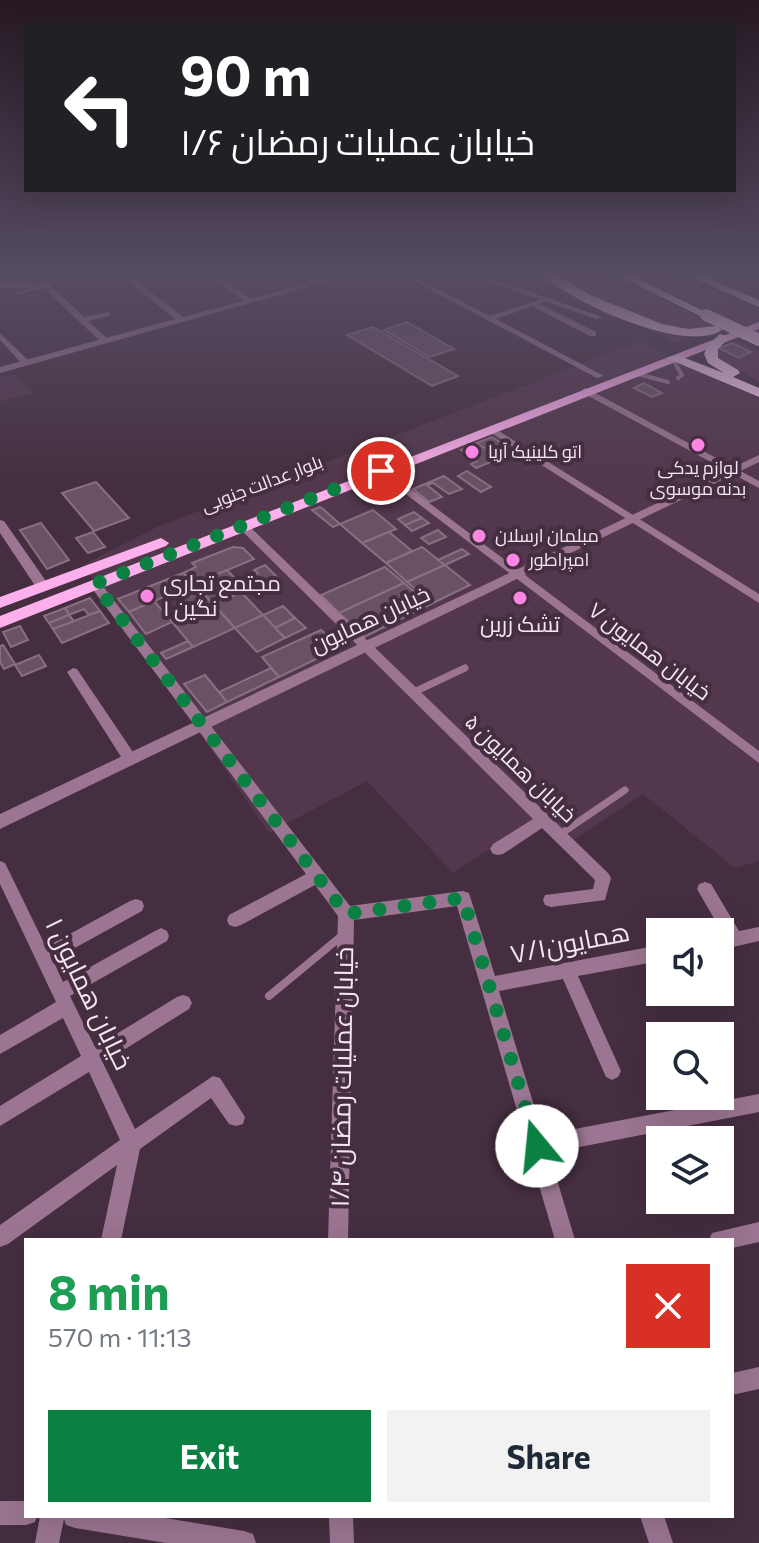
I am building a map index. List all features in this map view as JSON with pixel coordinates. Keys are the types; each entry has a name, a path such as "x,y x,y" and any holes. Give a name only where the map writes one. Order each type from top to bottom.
{"highway":[{"path":"654,344 759,393"},
{"path":"714,344 713,360 759,385"}],"main road":[{"name":"بلوار عدالت جنوبی","path":"0,622 243,526 287,502 600,376 695,344"},
{"name":"بلوار عدالت جنوبی","path":"0,603 381,471 634,373 672,353"}],"street":[{"path":"8,344 26,363"},
{"path":"0,370 94,344"},
{"path":"538,344 600,376"},
{"path":"586,391 759,485"},
{"path":"491,429 759,599"},
{"name":"خیابان همایون","path":"0,822 759,458"},
{"name":"خیابان همایون ۷","path":"381,471 759,758"},
{"path":"0,524 43,587"},
{"name":"خیابان همایون ۵","path":"243,526 603,878 599,895 551,900"},
{"path":"95,584 317,876 346,924 463,898 564,1238"},
{"path":"73,672 130,759"},
{"path":"498,849 543,820"},
{"name":"خیابان همایون ۱","path":"0,868 132,1143"},
{"path":"235,920 317,876"},
{"path":"705,889 718,918"},
{"path":"43,957 136,906"},
{"name":"خیابان عملیات رمضان ۱/۴","path":"338,1238 346,924"},
{"path":"734,939 759,934"},
{"path":"0,1045 161,936"},
{"name":"همایون۷/۱","path":"489,985 646,956"},
{"path":"567,970 612,1071"},
{"path":"0,1117 183,1003"},
{"path":"1,1237 213,1085 236,1117"},
{"path":"537,1146 759,1103"},
{"path":"111,1238 132,1143"},
{"path":"729,1238 759,1232"},
{"path":"734,1384 759,1378"},
{"path":"0,1513 24,1513"},
{"path":"47,1543 52,1518"},
{"path":"88,1518 244,1543"},
{"path":"341,1518 342,1543"},
{"path":"653,1518 661,1543"}],"lane":[{"path":"672,353 682,375 678,378"},
{"path":"634,373 668,382"},
{"path":"412,693 465,668"},
{"path":"559,835 625,790"},
{"path":"269,996 346,924"}],"shaded area":[{"path":"633,344 647,344 759,399 759,861 735,868 643,794 562,848 534,820 453,873 367,781 269,833 83,565 157,527"},
{"path":"729,344 744,344 759,351 759,381 717,359 717,349"},
{"path":"15,374 34,393 0,402 0,378"}],"building":[{"path":"362,344 403,344 458,376 432,386"},
{"path":"408,344 445,344 454,349 430,357"},
{"path":"734,344 751,352 739,358 719,348"},
{"path":"644,383 662,393 652,397 634,388"},
{"path":"492,437 518,454 500,458 477,443"},
{"path":"477,443 500,458 476,468 471,464 477,461 461,450"},
{"path":"467,471 491,487 481,492 458,476"},
{"path":"444,476 462,489 449,494 433,483 427,485 442,497 429,502 413,489"},
{"path":"96,482 129,518 94,531 62,493"},
{"path":"320,507 340,524 333,527 312,510"},
{"path":"373,510 396,529 362,543 340,524"},
{"path":"414,512 422,518 405,525 398,519"},
{"path":"422,518 429,523 412,531 405,525"},
{"path":"41,523 69,560 47,569 20,530"},
{"path":"438,530 446,537 429,544 421,538"},
{"path":"93,532 105,547 88,553 76,538"},
{"path":"389,532 412,551 386,563 362,543"},
{"path":"233,547 243,548 254,559 194,584 183,573 196,567 192,563"},
{"path":"422,547 445,565 407,582 386,563"},
{"path":"462,549 469,554 445,565 438,560"},
{"path":"265,565 277,577 246,590 238,581 258,573 254,570"},
{"path":"445,565 470,585 433,603 407,582"},
{"path":"385,567 404,583 339,613 321,595"},
{"path":"227,570 246,590 213,604 194,584"},
{"name":"مجتمع تجاری نگین ۱","path":"183,573 194,584 129,612 118,599"},
{"path":"404,583 421,597 355,628 339,613"},
{"path":"194,584 213,604 195,612 176,592"},
{"path":"241,592 263,615 235,628 213,604"},
{"path":"424,596 433,603 364,637 355,628"},
{"path":"90,598 100,611 89,615 84,609 69,615 65,608"},
{"path":"154,601 172,622 146,634 129,612"},
{"path":"213,604 235,628 193,647 172,622"},
{"path":"283,606 295,618 275,628 263,615"},
{"path":"65,608 69,615 49,623 44,616"},
{"path":"100,611 109,623 62,643 53,629"},
{"path":"69,615 74,621 53,629 49,623"},
{"path":"263,615 285,638 257,652 235,628"},
{"path":"295,618 306,628 285,638 275,628"},
{"path":"20,626 28,640 11,647 3,632"},
{"path":"321,630 338,644 335,650 279,677 262,657"},
{"path":"188,641 193,647 166,659 161,653"},
{"path":"3,645 15,664 4,669 0,662 0,646"},
{"path":"39,655 46,666 22,676 15,665"},
{"path":"271,668 279,677 227,702 219,692"},
{"path":"205,675 227,702 207,712 184,684"}],"place":[{"name":"لوازم یدکی بدنه موسوی","path":"698,445"},
{"name":"اتو کلینیک آریا","path":"472,452"},
{"name":"مبلمان ارسلان","path":"479,536"},
{"name":"امپراطور","path":"513,560"},
{"name":"مجتمع تجاری نگین ۱","path":"147,596"},
{"name":"تشک زرین","path":"520,598"}],"route":[{"path":"381,471 95,584 346,914 463,898 537,1146"}]}
